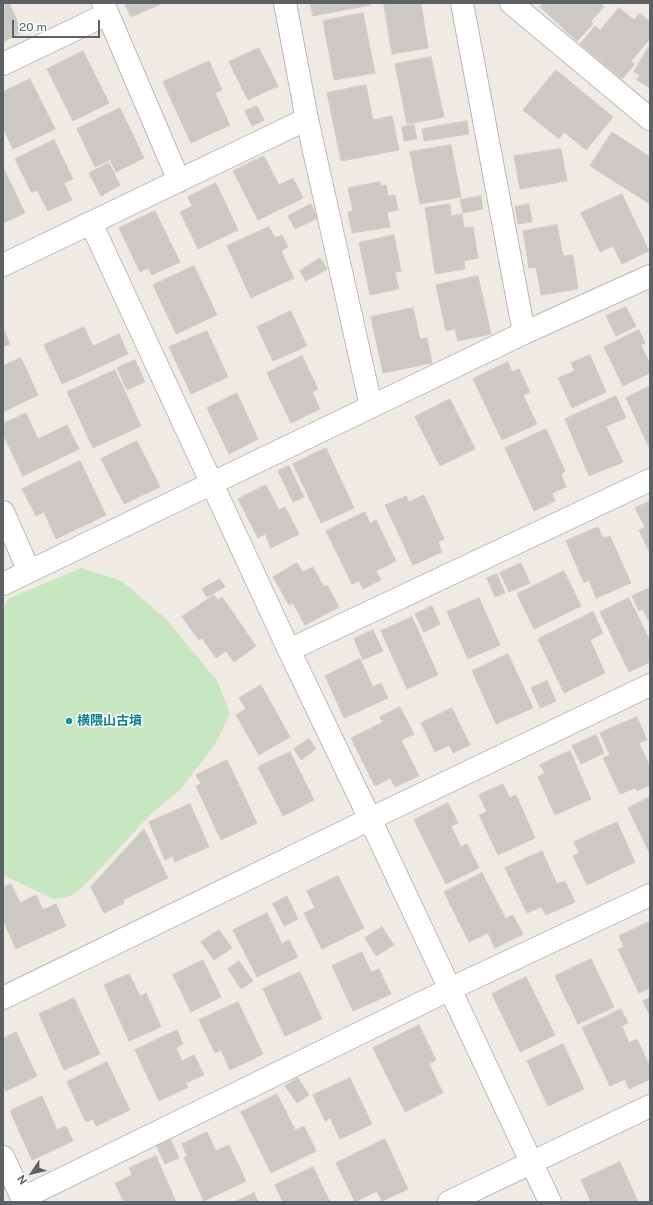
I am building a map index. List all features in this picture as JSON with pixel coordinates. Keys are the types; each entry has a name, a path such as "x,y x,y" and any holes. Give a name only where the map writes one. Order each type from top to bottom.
{"street":[{"path":"284,3 307,119 371,406"},
{"path":"462,3 524,333"},
{"path":"511,3 650,119"},
{"path":"3,64 105,8 179,180"},
{"path":"3,265 307,119"},
{"path":"91,223 289,650 550,1202"},
{"path":"3,584 524,333 650,276"},
{"path":"289,650 650,480"},
{"path":"3,512 29,571"},
{"path":"3,998 370,819 650,685"},
{"path":"3,1157 24,1200 450,989 650,895"},
{"path":"450,1202 650,1106"}],"green space":[{"path":"81,568 122,581 166,619 218,682 230,714 214,746 179,791 153,812 82,888 71,896 54,899 3,875 3,609 8,599"}],"building":[{"path":"3,3 9,3 22,32 3,42"},
{"path":"125,3 163,3 131,17"},
{"path":"310,3 370,3 370,5 313,16"},
{"path":"384,3 421,3 428,48 392,54"},
{"path":"544,3 604,3 601,6 604,7 591,21 593,24 577,41 540,7"},
{"path":"619,8 634,20 640,13 650,22 650,39 631,61 635,64 622,79 580,44 595,26 600,30"},
{"path":"363,13 375,73 334,80 323,21"},
{"path":"259,48 278,86 248,100 229,62"},
{"path":"648,48 650,49 650,88 637,80 640,75 634,72"},
{"path":"83,51 109,103 73,121 47,69"},
{"path":"431,57 444,117 407,124 395,64"},
{"path":"209,61 222,90 215,93 230,125 191,143 163,82"},
{"path":"556,70 613,117 586,150 564,132 559,139 523,110"},
{"path":"30,79 55,129 13,149 3,128 3,92"},
{"path":"366,85 373,120 392,116 399,150 341,161 327,93"},
{"path":"257,106 264,120 252,126 245,111"},
{"path":"120,108 144,158 116,172 110,160 95,167 77,129"},
{"path":"467,121 469,134 424,141 422,129"},
{"path":"414,125 417,139 404,141 402,127"},
{"path":"612,132 650,157 650,204 590,166"},
{"path":"54,140 73,179 64,183 72,200 48,211 37,190 32,193 15,159"},
{"path":"451,145 461,197 420,204 410,152"},
{"path":"561,149 567,181 520,189 514,156"},
{"path":"264,156 279,185 293,178 303,198 258,220 233,171"},
{"path":"109,163 120,185 101,196 89,173"},
{"path":"3,167 25,213 3,223"},
{"path":"380,182 381,186 386,185 388,196 395,195 398,210 387,212 390,227 352,233 348,212 353,211 348,188"},
{"path":"216,183 238,230 198,249 180,212 192,206 188,197"},
{"path":"622,194 649,251 622,264 613,246 600,252 581,213"},
{"path":"481,196 483,209 463,213 460,200"},
{"path":"311,204 318,218 295,229 288,216"},
{"path":"450,204 451,216 462,214 464,228 473,227 478,258 464,261 465,269 435,274 425,208"},
{"path":"529,204 532,222 518,224 515,207"},
{"path":"155,211 180,262 152,275 148,268 140,272 119,228"},
{"path":"557,225 563,256 573,255 578,289 541,295 536,267 529,268 523,231"},
{"path":"269,227 275,238 282,235 288,247 281,251 294,278 251,298 227,246"},
{"path":"394,235 401,271 395,272 399,289 370,295 359,243"},
{"path":"320,258 327,269 306,281 300,271"},
{"path":"194,266 217,315 176,334 153,285"},
{"path":"478,276 491,334 458,341 455,329 446,331 436,285"},
{"path":"626,307 636,326 616,336 606,316"},
{"path":"413,308 420,339 427,338 432,363 383,373 371,317"},
{"path":"291,311 307,346 273,361 257,327"},
{"path":"84,327 93,346 119,334 128,354 62,384 44,345"},
{"path":"3,328 10,344 3,347"},
{"path":"639,330 645,343 641,345 650,364 650,373 623,386 604,347"},
{"path":"207,331 228,377 191,394 169,347"},
{"path":"590,355 606,392 572,408 558,378 575,371 571,363"},
{"path":"302,356 318,389 312,392 320,409 291,423 267,373"},
{"path":"21,358 38,395 3,412 3,366"},
{"path":"135,360 145,382 127,390 117,368"},
{"path":"508,362 512,372 519,369 530,392 523,395 537,424 502,440 473,379"},
{"path":"115,370 141,426 93,448 67,392"},
{"path":"650,386 650,449 626,398"},
{"path":"237,393 258,439 229,454 207,408"},
{"path":"616,396 626,418 606,426 623,462 589,476 565,419"},
{"path":"450,399 475,449 440,466 415,417"},
{"path":"26,413 38,439 67,425 79,449 23,476 3,434 3,424"},
{"path":"546,429 565,471 561,474 566,487 552,493 555,501 534,511 505,448"},
{"path":"137,441 160,487 124,504 101,459"},
{"path":"326,448 354,508 321,523 293,464"},
{"path":"80,461 106,515 56,539 44,512 36,516 22,489"},
{"path":"289,466 304,497 293,502 278,471"},
{"path":"266,485 279,510 285,507 299,534 271,548 265,534 258,538 238,499"},
{"path":"424,495 444,539 438,542 442,552 413,565 385,505 406,496 409,502"},
{"path":"650,501 650,553 639,530 645,527 635,508"},
{"path":"365,512 370,523 376,520 396,561 376,571 381,580 363,589 359,581 352,584 326,531"},
{"path":"598,527 603,538 610,536 631,583 596,598 589,580 584,583 566,541"},
{"path":"297,563 303,572 313,567 324,587 327,585 339,607 305,625 293,603 289,605 273,577"},
{"path":"521,563 530,583 509,592 500,573"},
{"path":"564,571 581,606 534,629 517,594"},
{"path":"497,574 505,593 495,597 487,578"},
{"path":"220,579 225,587 207,597 202,589"},
{"path":"650,588 650,619 648,620 643,609 639,611 632,596"},
{"path":"214,595 218,600 222,597 256,646 234,662 226,651 216,658 202,638 199,640 182,617"},
{"path":"479,598 500,645 468,659 447,612"},
{"path":"629,598 650,641 650,662 629,672 600,612"},
{"path":"432,606 440,624 424,632 415,614"},
{"path":"593,612 603,633 590,640 605,673 564,693 538,639"},
{"path":"412,617 438,675 407,689 381,631"},
{"path":"373,630 383,651 363,660 354,639"},
{"path":"508,654 533,708 496,724 472,671"},
{"path":"360,659 373,687 381,683 388,698 344,718 325,676"},
{"path":"547,681 556,701 540,708 531,688"},
{"path":"261,685 290,737 259,755 236,715 246,709 239,698"},
{"path":"400,707 414,734 401,740 419,776 395,787 390,778 375,786 351,738 383,722 380,717"},
{"path":"452,708 470,745 453,753 449,745 435,752 421,723"},
{"path":"637,717 647,740 639,743 650,767 650,785 637,791 635,788 620,794 603,758 610,755 600,733"},
{"path":"596,735 604,753 581,764 572,746"},
{"path":"309,739 316,749 301,760 294,749"},
{"path":"570,751 591,799 555,815 538,777 545,773 540,765"},
{"path":"290,752 314,800 283,816 258,767"},
{"path":"227,760 257,823 221,840 196,786 201,784 196,775"},
{"path":"503,784 510,798 516,795 535,838 498,855 479,815 487,812 479,795"},
{"path":"650,797 650,854 628,808"},
{"path":"448,803 458,823 451,826 461,847 467,844 479,868 446,884 414,820"},
{"path":"190,804 209,847 175,862 173,856 165,860 149,822"},
{"path":"617,822 635,862 587,885 573,856 579,853 574,842"},
{"path":"144,829 168,878 123,900 124,903 104,913 91,887"},
{"path":"542,851 557,884 565,881 575,902 546,915 541,907 527,913 505,868"},
{"path":"482,873 506,919 513,915 523,934 495,948 488,933 469,942 444,892"},
{"path":"338,876 364,928 322,949 304,913 315,908 307,891"},
{"path":"11,884 20,903 36,895 43,910 56,904 66,926 16,949 3,920 3,888"},
{"path":"287,896 298,919 284,926 273,904"},
{"path":"267,913 282,944 289,940 298,957 257,977 233,930"},
{"path":"649,922 650,988 639,993 618,949 624,947 619,936"},
{"path":"382,927 394,945 376,956 365,938"},
{"path":"219,930 232,948 214,960 201,942"},
{"path":"362,952 371,972 379,969 391,994 353,1011 332,966"},
{"path":"591,959 614,1007 578,1024 555,976"},
{"path":"203,960 221,997 191,1012 173,975"},
{"path":"239,961 253,981 241,989 228,969"},
{"path":"300,972 322,1019 285,1036 263,989"},
{"path":"129,974 140,996 146,993 161,1027 129,1041 104,985"},
{"path":"526,977 555,1035 520,1052 492,994"},
{"path":"74,998 100,1054 64,1070 39,1014"},
{"path":"650,998 650,1016 643,1001"},
{"path":"238,1002 263,1054 230,1070 221,1050 215,1053 199,1020"},
{"path":"621,1009 628,1023 622,1026 629,1043 637,1039 650,1067 650,1079 629,1089 625,1079 610,1086 582,1028"},
{"path":"419,1025 436,1060 429,1064 443,1093 405,1112 373,1048"},
{"path":"177,1030 183,1044 176,1048 182,1061 194,1055 204,1075 185,1083 188,1087 159,1101 135,1050"},
{"path":"16,1032 37,1076 6,1091 3,1086 3,1039"},
{"path":"563,1044 584,1089 548,1106 527,1061"},
{"path":"107,1062 130,1110 96,1126 93,1119 86,1122 67,1082"},
{"path":"298,1078 309,1095 297,1103 285,1086"},
{"path":"350,1078 372,1124 340,1139 330,1118 325,1121 313,1095"},
{"path":"277,1094 295,1130 304,1126 316,1151 271,1173 241,1112"},
{"path":"42,1096 57,1130 66,1126 73,1141 32,1160 10,1111"},
{"path":"207,1132 216,1151 229,1145 246,1181 204,1201 184,1158 187,1156 182,1144"},
{"path":"169,1136 179,1158 165,1164 155,1143"},
{"path":"385,1139 408,1189 382,1201 377,1191 355,1202 336,1163"},
{"path":"156,1156 176,1202 124,1202 115,1183 132,1175 129,1168"},
{"path":"620,1162 638,1202 591,1202 581,1180"},
{"path":"313,1167 330,1202 283,1202 275,1185"},
{"path":"254,1193 258,1202 235,1202"}],"place":[{"name":"横隈山古墳","path":"69,721"}]}
